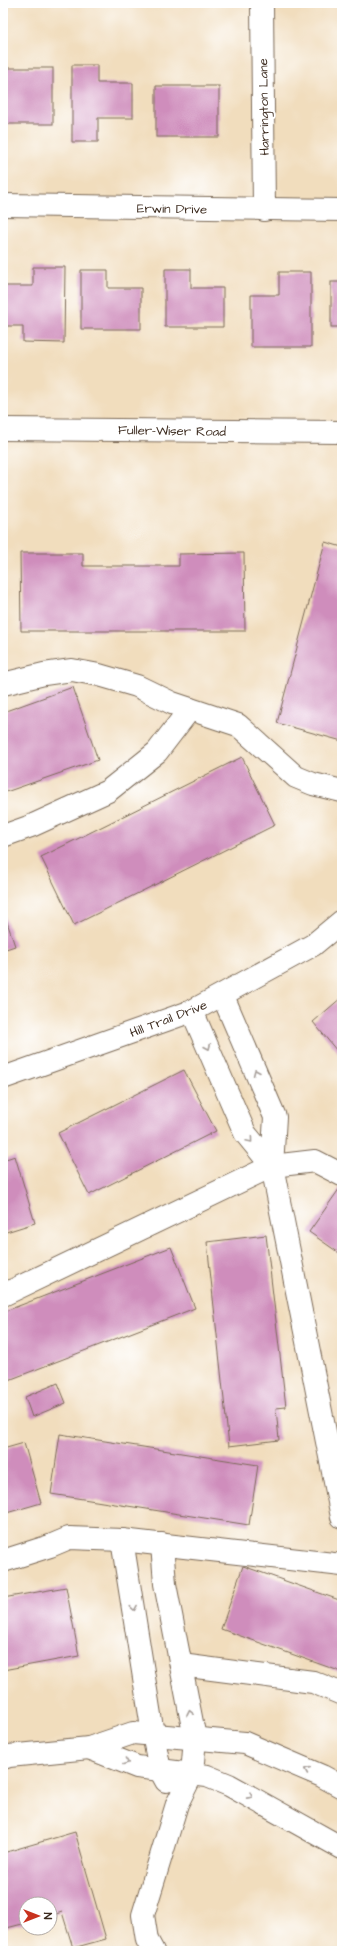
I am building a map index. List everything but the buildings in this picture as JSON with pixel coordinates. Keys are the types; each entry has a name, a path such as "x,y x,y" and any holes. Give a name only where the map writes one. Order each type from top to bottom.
{"street":[{"name":"Harrington Lane","path":"262,3 264,210"},
{"name":"Erwin Drive","path":"3,205 342,210"},
{"name":"Fuller-Wiser Road","path":"3,429 342,432"},
{"path":"3,684 44,674 72,670 99,675 137,686 172,703 238,726 296,777 313,784 342,791"},
{"path":"3,836 31,826 108,791 157,752 190,709"},
{"name":"Hill Trail Drive","path":"3,1078 192,1011 223,996 314,944 342,921"},
{"path":"223,996 275,1117 272,1166 342,1517"},
{"path":"192,1011 245,1133 272,1166"},
{"path":"3,1295 272,1166 315,1161 342,1175"},
{"path":"3,1561 50,1546 69,1538 122,1540 342,1565"},
{"path":"122,1540 160,1770 177,1804"},
{"path":"153,1951 147,1940 143,1915 177,1804 192,1774 195,1738 165,1584 162,1544"},
{"path":"180,1665 313,1682 342,1694"},
{"path":"3,1758 89,1748 133,1733 153,1734 245,1743 322,1776 342,1787"},
{"path":"89,1748 137,1767 208,1776 230,1785 342,1848"}]}
